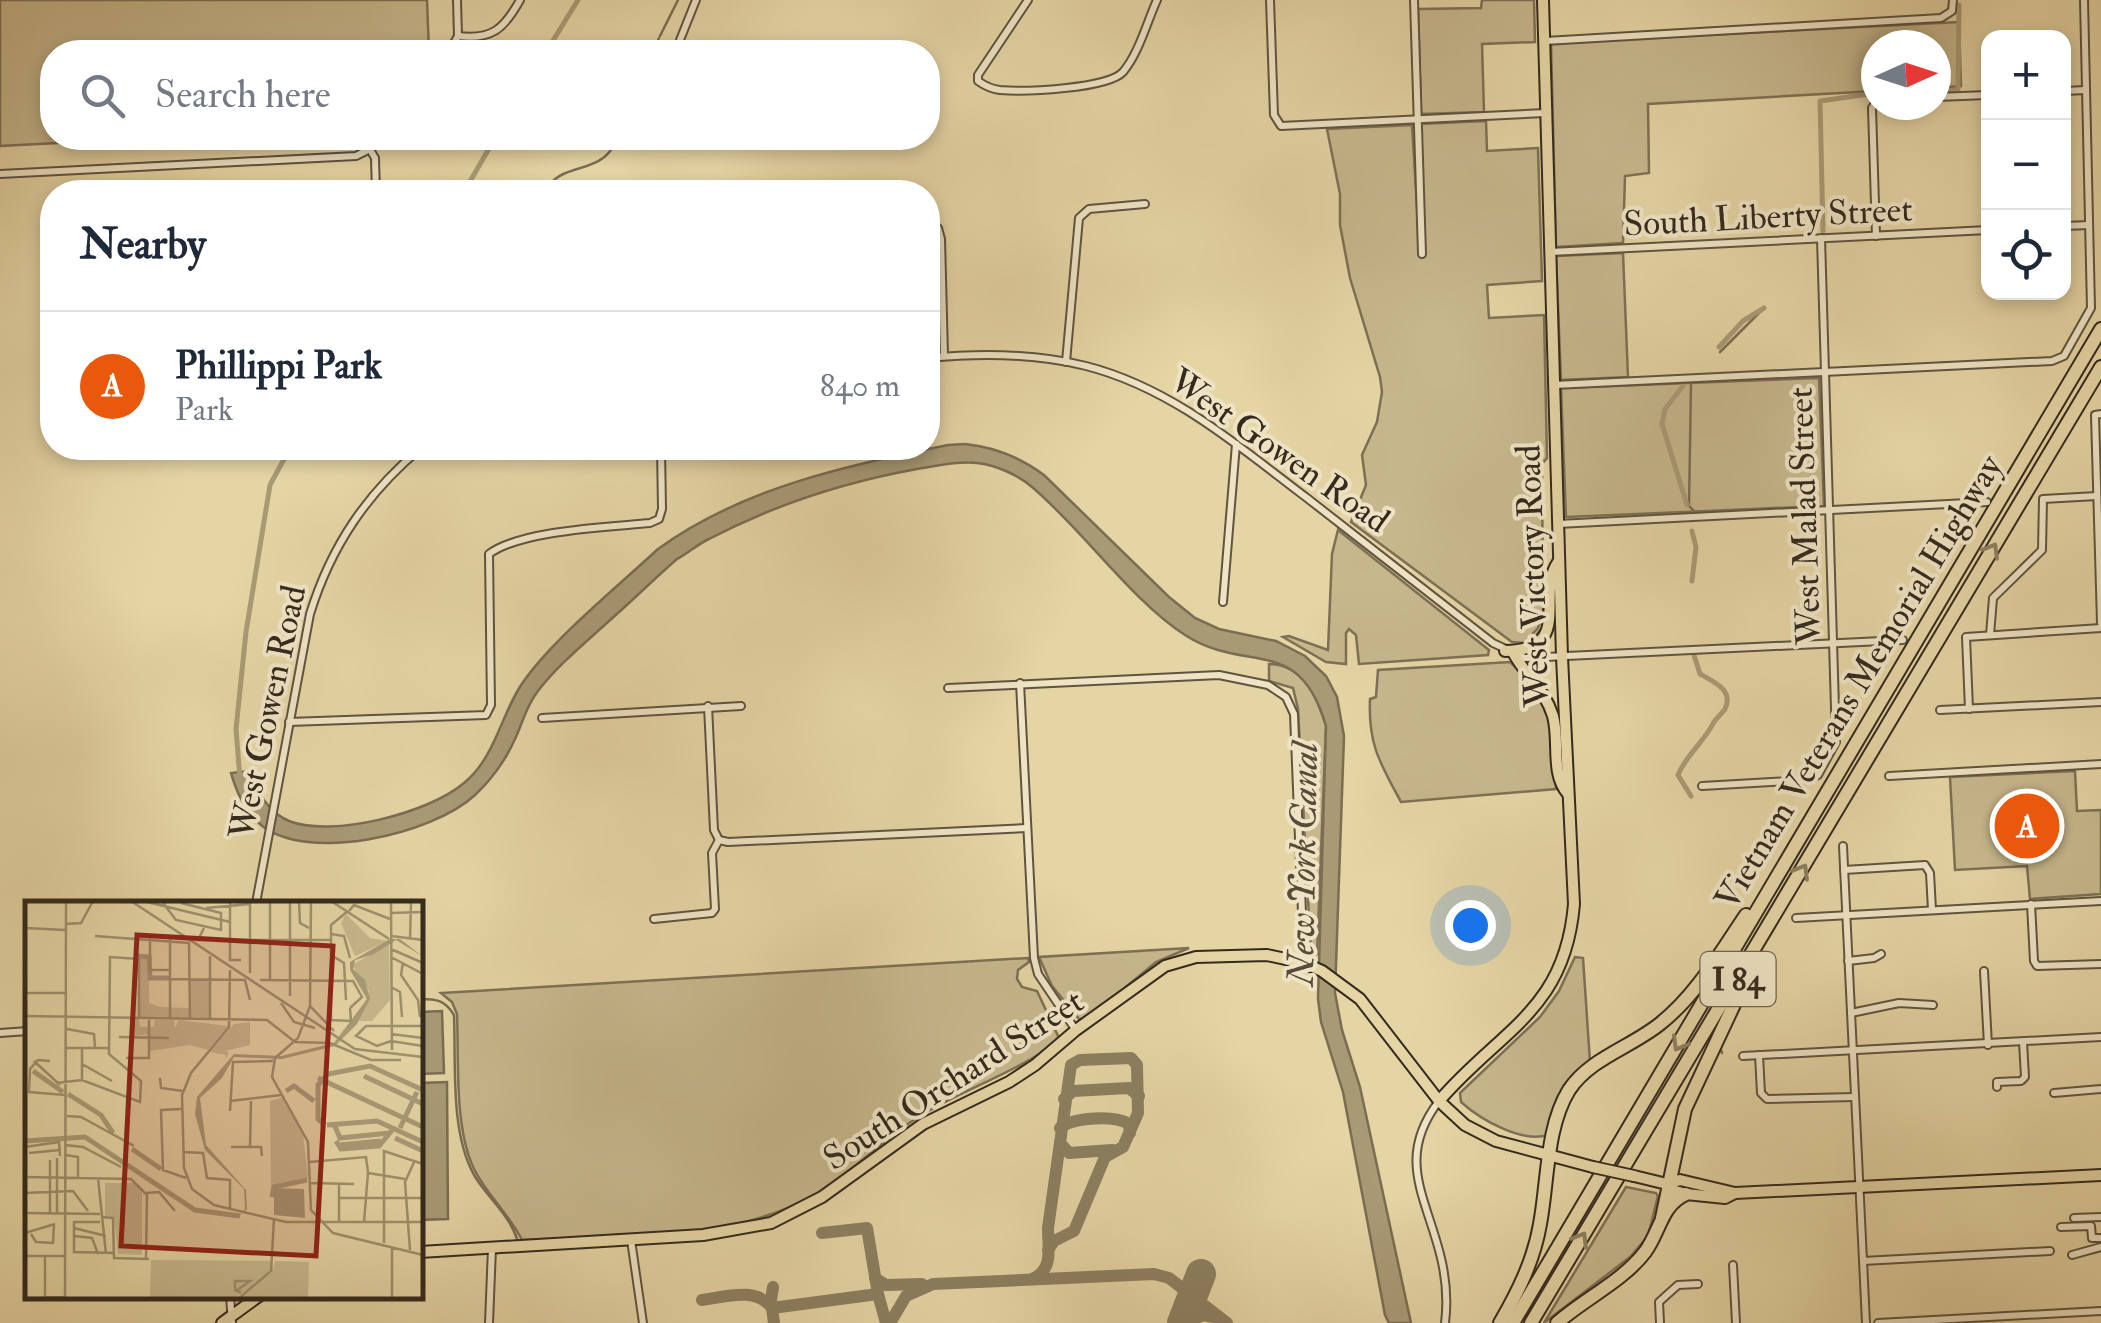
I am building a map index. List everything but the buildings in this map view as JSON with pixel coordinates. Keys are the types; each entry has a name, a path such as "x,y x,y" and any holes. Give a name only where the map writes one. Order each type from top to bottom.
{"highway":[{"name":"Vietnam Veterans Memorial Highway","path":"1514,1323 2101,328"},
{"name":"Vietnam Veterans Memorial Highway","path":"1531,1323 2101,368"},
{"path":"1500,1323 1535,1248 1550,1156 1562,1106 1572,1086 1592,1066 1659,1025 1684,1002 1799,840"},
{"path":"1557,1323 1637,1262 1655,1237 1686,1109 1778,911"},
{"path":"1662,1218 1675,1200 1686,1194"}],"main road":[{"name":"West Victory Road","path":"1440,1101 1535,1008 1558,973 1568,944 1574,904 1562,657 1543,0"},
{"path":"1559,561 1550,580 1551,616 1547,631 1538,643 1510,652 1536,682 1550,707 1555,721 1559,784 1568,794"},
{"name":"South Orchard Street","path":"422,1252 726,1233 770,1223 793,1214 848,1180 923,1124 1035,1066 1076,1030 1165,966 1196,957 1258,954 1308,965 1334,978 1367,1006 1440,1101 1466,1125 1496,1140 1550,1156 1667,1184 1680,1180 1735,1193 2101,1174"},
{"name":"South Orchard Street","path":"1667,1184 1686,1194 1726,1198 1735,1193"},
{"path":"222,1323 257,1298"}],"street":[{"path":"457,0 458,38 495,32 520,0"},
{"path":"680,40 696,0"},
{"path":"1028,0 978,75 978,81 1000,90 1108,82 1118,77 1129,62 1157,0"},
{"path":"1270,0 1274,115 1278,124 1545,113"},
{"path":"1414,0 1422,254"},
{"path":"1544,40 1941,18 1949,14 1953,0"},
{"path":"1554,385 2052,361 2064,356 2091,308 2084,0"},
{"path":"2071,91 2086,90"},
{"path":"1951,96 1981,95"},
{"path":"1872,120 1876,236"},
{"path":"0,174 356,156 366,150"},
{"path":"370,150 375,158 376,180"},
{"path":"1066,362 1079,218 1088,209 1145,204"},
{"path":"2071,226 2090,225"},
{"name":"South Liberty Street","path":"1549,252 1981,230"},
{"path":"940,236 944,356"},
{"name":"West Malad Street","path":"1702,786 1808,780 1818,775 1836,742 1821,238"},
{"name":"West Gowen Road","path":"940,356 1007,354 1066,362 1139,384 1181,406 1236,444 1510,652"},
{"path":"1969,709 1966,637 2101,626 2098,415"},
{"path":"1223,602 1236,444"},
{"name":"West Gowen Road","path":"256,901 310,614 332,555 366,502 410,460"},
{"path":"290,722 486,715 491,705 489,554 506,545 556,532 658,519 662,510 661,460"},
{"path":"1990,635 1993,598 2042,550 2043,499 2097,496"},
{"path":"1558,524 1987,502"},
{"path":"1510,652 1532,658 1903,640"},
{"path":"948,688 1200,674 1243,678 1268,685 1286,697 1294,714 1308,965"},
{"path":"1020,683 1034,958 1038,974 1076,1030"},
{"path":"1940,710 2101,702"},
{"path":"708,706 714,830 719,840"},
{"path":"542,718 741,706"},
{"path":"1889,776 2101,764"},
{"path":"719,840 1027,828"},
{"path":"654,919 712,913 712,853 719,840"},
{"path":"1843,846 1866,1323"},
{"path":"1844,870 1924,865 1929,870 1932,910"},
{"path":"1796,918 2101,901"},
{"path":"2031,904 2037,966 2101,964"},
{"path":"1848,961 1881,954"},
{"path":"1984,971 1988,1044"},
{"path":"1851,1013 1899,1004 1933,1005"},
{"path":"0,1033 25,1031"},
{"path":"1743,1056 2101,1038"},
{"path":"1997,1088 1996,1082 2021,1081 2025,1077 2023,1042"},
{"path":"1759,1055 1761,1093 1767,1100 1855,1097"},
{"path":"2054,1093 2101,1089"},
{"path":"1440,1101 1428,1116 1416,1161 1418,1186 1444,1270 1446,1323"},
{"path":"2074,1218 2101,1217"},
{"path":"2061,1226 2092,1226 2092,1238 2101,1238"},
{"path":"631,1240 643,1323"},
{"path":"2072,1255 2101,1247"},
{"path":"490,1323 492,1248"},
{"path":"1863,1261 2050,1251"},
{"path":"1733,1266 1736,1323"},
{"path":"1660,1323 1659,1302 1678,1286 1698,1284"},
{"path":"1878,1323 2038,1319 2101,1311"}],"shaded area":[{"path":"0,0 427,0 429,40 40,40 40,144 0,146"},
{"path":"1482,0 1534,0 1535,42 1482,44 1484,112 1421,114 1418,9 1481,8"},
{"path":"1959,22 1961,86 1951,87 1951,30 1861,30 1861,92 1648,104 1649,173 1625,176 1623,243 1556,247 1551,43"},
{"path":"1486,121 1487,151 1538,148 1542,281 1487,285 1489,318 1544,315 1547,458 1542,464 1543,615 1538,628 1524,643 1512,642 1351,522 1366,485 1362,455 1377,422 1382,392 1350,278 1327,129 1412,125 1420,256 1424,256 1419,124"},
{"path":"1623,253 1628,377 1561,380 1556,256"},
{"path":"1819,378 1824,506 1566,517 1561,388"},
{"path":"940,447 997,450 1035,469 1195,618 1219,629 1276,641 1305,656 1326,676 1337,697 1344,736 1335,993 1360,1087 1411,1323 1389,1323 1385,1315 1343,1092 1321,1022 1318,999 1326,726 1315,697 1301,678 1286,667 1208,647 1185,635 1145,603 1051,504 1006,471 962,463 863,481 784,505 701,543 677,559 554,672 534,697 503,762 487,783 455,809 430,822 369,839 308,842 282,836 261,825 239,794 231,773 249,771 260,794 276,813 307,825 379,820 428,804 475,772 492,747 518,691 539,662 658,549 690,528 760,495 877,460 940,460"},
{"path":"1338,530 1489,650 1488,655 1359,664 1356,635 1349,629 1346,664 1326,662 1283,637 1328,650 1332,554"},
{"path":"1510,662 1545,705 1553,734 1556,789 1401,802 1373,742 1370,699 1376,697 1378,670"},
{"path":"1269,664 1300,676 1313,693 1326,726 1317,954 1313,958 1309,957 1313,927 1309,917 1298,709 1293,688 1269,681"},
{"path":"2075,771 2077,811 2101,810 2101,894 2030,899 2027,866 1955,870 1950,777"},
{"path":"1189,948 1156,962 1087,1019 1079,1019 1052,986 1039,957"},
{"path":"1575,957 1583,958 1590,1062 1548,1135 1527,1136 1503,1129 1461,1102 1460,1093 1540,1017 1559,991"},
{"path":"1028,958 1029,962 1018,970 1017,979 1022,987 1037,991 1060,1040 916,1118 829,1185 781,1211 746,1222 672,1234 522,1240 474,1169 463,1134 457,1014 452,1002 441,993"},
{"path":"442,1011 444,1073 422,1074 422,1012"},
{"path":"447,1082 448,1219 422,1220 422,1083"},
{"path":"1626,1187 1658,1196 1648,1236 1630,1257 1544,1323"}],"waterway":[{"name":"New York Canal","path":"553,40 578,0"},
{"path":"660,36 678,0"},
{"path":"1951,90 1958,90 1959,5"},
{"path":"1823,231 1820,101 1861,95"},
{"name":"New York Canal","path":"471,180 488,150"},
{"path":"554,180 596,162 611,150"},
{"path":"1720,352 1764,308"},
{"path":"1719,347 1743,321 1764,308"},
{"path":"1691,385 1689,506 1694,511"},
{"path":"1683,386 1665,409 1662,424 1687,505"},
{"name":"New York Canal","path":"240,779 236,729 246,632 270,485 284,460"},
{"path":"1692,531 1696,547 1692,581"},
{"path":"1533,639 1541,629"},
{"path":"1691,796 1678,775 1727,702 1721,687 1700,674 1694,655"},
{"path":"422,999 440,1001 454,1015 456,1097 466,1158 517,1239"}],"taxiway":[{"path":"1032,1279 1047,1264 1048,1228 1071,1065 1080,1060 1131,1058 1137,1065 1138,1113 1123,1147 1105,1157 1074,1231 1054,1241 1048,1250"},
{"path":"1064,1099 1073,1091 1129,1088 1139,1096"},
{"path":"1060,1128 1074,1121 1104,1118 1129,1124 1130,1133"},
{"path":"1060,1143 1069,1153 1112,1150"},
{"path":"822,1233 867,1228 878,1294"},
{"path":"890,1323 906,1296 933,1284 1154,1274 1169,1278 1227,1323"},
{"path":"875,1278 886,1285 922,1284"},
{"path":"773,1287 774,1323"},
{"path":"702,1300 749,1295 772,1308 878,1294 886,1323"},
{"path":"1186,1323 1203,1315 1219,1318"}],"runway":[{"path":"1182,1323 1201,1274"}],"place":[{"name":"Phillippi Park","path":"2027,826"}]}
